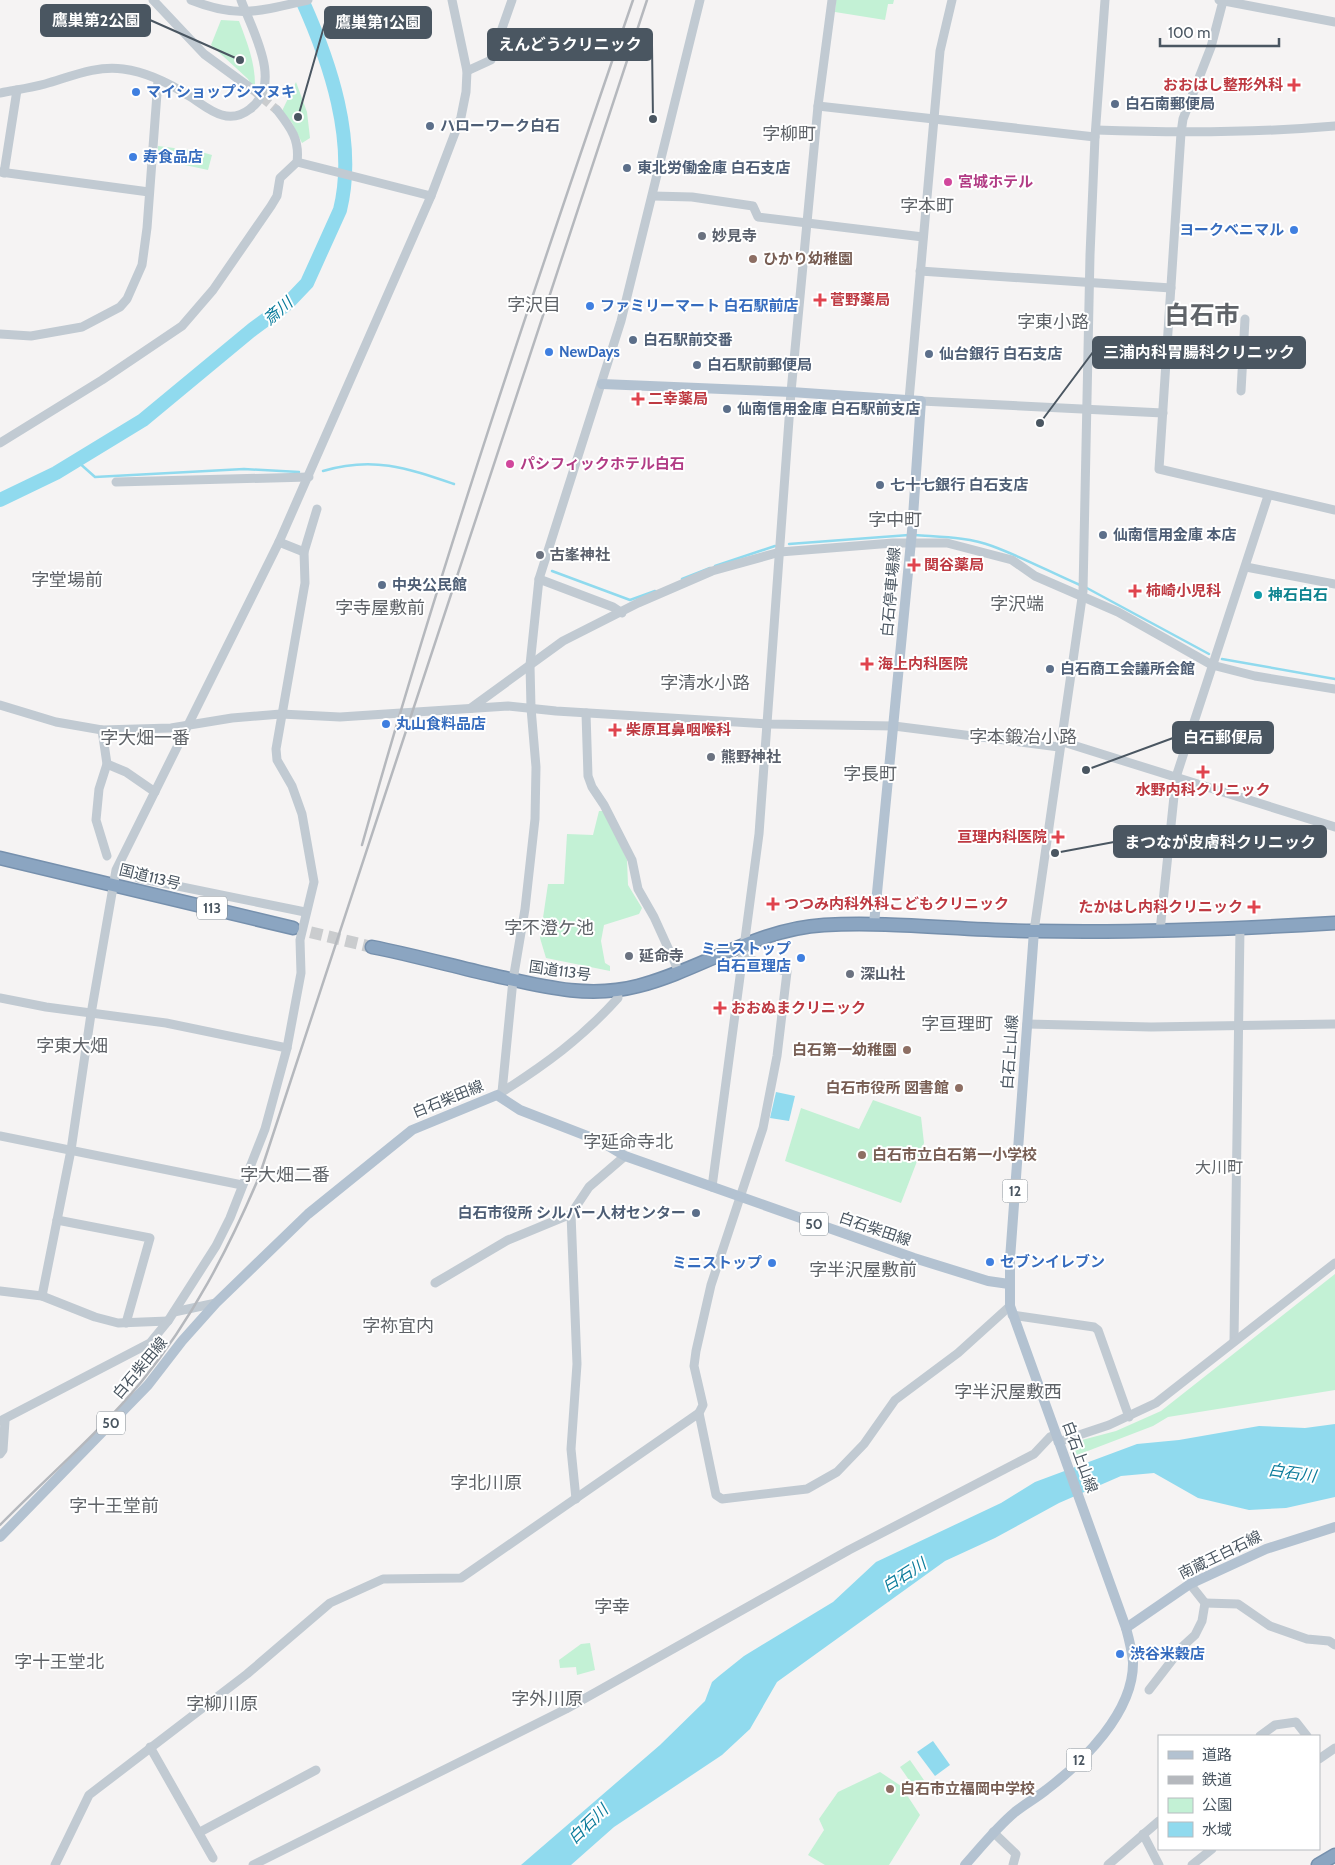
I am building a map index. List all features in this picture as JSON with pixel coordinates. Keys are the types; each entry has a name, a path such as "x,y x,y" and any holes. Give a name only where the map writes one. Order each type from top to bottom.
{"highway":[{"name":"国道113号","path":"0,858 293,928"},
{"name":"国道113号","path":"372,947 513,980 569,991 597,993 661,980 745,943 809,926 874,924 1034,932 1160,931 1335,923"},
{"path":"1318,1865 1335,1855"}],"main road":[{"path":"602,384 791,392 920,401"},
{"name":"白石停車場線","path":"874,924 911,538 920,401"},
{"name":"白石上山線","path":"966,1865 993,1832 1069,1770 1114,1721 1123,1706 1132,1678 1133,1661 1125,1625 1011,1310 1009,1284 1034,932"},
{"name":"白石柴田線","path":"0,1537 148,1385 182,1341 216,1303 321,1203 412,1130 499,1094 520,1110 600,1141 625,1156 914,1258 988,1281 1009,1284"},
{"name":"南蔵王白石線","path":"1125,1625 1190,1584 1266,1548 1335,1527"}],"street":[{"path":"153,0 204,54 252,88"},
{"path":"191,0 224,11 246,13 308,0"},
{"path":"0,93 100,69 120,68 140,71 221,115 238,116 254,106 264,91 264,68 241,0"},
{"path":"42,1296 71,1150 91,1014 110,912 113,885 118,866 279,542 431,196 460,117 466,92 467,71 452,0"},
{"path":"467,71 492,60 512,0"},
{"path":"499,1094 513,980 526,909 535,819 536,767 531,708 530,665 539,579 621,321 700,0"},
{"path":"712,1187 759,834 791,392 818,106 832,0"},
{"path":"909,400 940,51 952,0"},
{"path":"1034,932 1083,589 1095,133 1105,0"},
{"path":"1335,22 1221,0 1211,46 1184,119 1181,133 1159,469 1268,496 1335,510"},
{"path":"0,334 31,336 82,327 120,307 134,288 142,265 148,228 158,80"},
{"path":"18,90 2,172 149,192"},
{"path":"818,106 934,120 1095,133 1278,131 1335,126"},
{"path":"0,443 102,380 182,326 244,246 277,196 280,178 297,162 298,142 291,127 277,110"},
{"path":"297,162 367,182 431,196"},
{"path":"653,196 692,197 753,206 758,217 923,237"},
{"path":"920,271 1171,288"},
{"path":"1242,391 1245,319"},
{"path":"920,401 1163,413"},
{"path":"116,482 309,477"},
{"path":"1160,931 1176,777 1268,496"},
{"path":"0,1454 3,1450 2,1421 150,1343 168,1321 216,1246 230,1218 265,1129 287,1048 301,973 300,940 305,912 314,882 302,814 292,786 277,760 276,749 305,583 304,552 317,509"},
{"path":"471,708 564,641 712,571 780,552 911,538 947,543 1012,560 1035,576 1083,589 1212,665 1255,676 1335,689"},
{"path":"279,542 304,552"},
{"path":"1246,567 1335,584"},
{"path":"539,579 622,612"},
{"path":"0,705 56,722 102,730 188,725 232,718 282,714 340,717 508,706 586,714 768,724 894,726 1060,744 1176,777 1335,827"},
{"path":"586,714 588,776 592,787 604,805 632,860 638,889 654,917 679,972"},
{"path":"102,730 107,764 99,789 96,820 108,856"},
{"path":"107,764 126,772 155,792"},
{"path":"138,878 305,912"},
{"path":"1234,1341 1240,928"},
{"path":"743,956 786,972 777,1056 765,1119 711,1285 696,1351 694,1366 703,1405 700,1413 716,1495 722,1499 808,1489 837,1472 864,1444 895,1400 1011,1310 1094,1326 1098,1330 1130,1416"},
{"path":"499,1094 556,1057 618,998 618,990"},
{"path":"0,998 91,1014 166,1023 287,1048"},
{"path":"1027,1024 1239,1027 1335,1024"},
{"path":"0,1136 242,1185"},
{"path":"435,1283 508,1240 571,1214 589,1187 625,1156"},
{"path":"571,1214 577,1364 571,1449 576,1500"},
{"path":"57,1220 150,1238 126,1323"},
{"path":"253,1865 566,1708 849,1550 1034,1454 1050,1437 1058,1442 1141,1412 1173,1391 1335,1263"},
{"path":"0,1291 42,1296 95,1317 126,1323 168,1321"},
{"path":"174,1312 216,1303"},
{"path":"54,1865 89,1796 150,1747 247,1674 330,1603 383,1579 461,1578 700,1413"},
{"path":"1149,1690 1183,1646 1195,1635 1202,1621 1205,1603 1190,1584"},
{"path":"1205,1603 1238,1604 1270,1626 1300,1637 1329,1641 1335,1645"},
{"path":"1261,1735 1274,1725 1296,1722 1306,1735"},
{"path":"150,1747 200,1832 213,1858"},
{"path":"1320,1756 1335,1748"},
{"path":"200,1832 316,1770"},
{"path":"1108,1865 1158,1822"},
{"path":"993,1832 1016,1854 1013,1865"},
{"path":"1143,1834 1159,1865"},
{"path":"1192,1865 1211,1850"}],"green space":[{"path":"836,0 894,0 893,4 888,4 885,20 835,12"},
{"path":"221,20 239,21 252,60 255,85 251,85 248,79 211,45"},
{"path":"296,82 307,112 310,138 302,143 292,123 282,111"},
{"path":"158,146 198,151 212,155 208,170 157,159"},
{"path":"599,811 604,811 627,860 628,885 642,908 639,914 604,925 601,941 605,963 610,966 610,971 546,958 540,938 548,884 564,884 567,834 593,835"},
{"path":"873,1100 921,1117 924,1143 901,1203 785,1161 801,1108 859,1129"},
{"path":"1335,1274 1335,1390 1168,1417 1153,1426 1072,1457 1069,1448 1082,1440 1116,1431 1161,1411"},
{"path":"590,1643 595,1670 577,1675 576,1667 560,1668 559,1660 581,1644"},
{"path":"910,1760 926,1783 916,1790 900,1767"},
{"path":"880,1772 901,1786 920,1815 889,1865 825,1865 808,1855 824,1830 819,1819 838,1792"}],"water":[{"path":"776,1092 795,1096 789,1121 770,1118"},
{"name":"白石川","path":"1335,1424 1335,1497 1286,1508 1249,1510 1198,1498 1154,1473 1121,1476 1059,1503 995,1538 945,1561 777,1682 750,1729 722,1755 614,1827 571,1865 521,1865 660,1745 705,1701 712,1682 719,1676 744,1656 833,1602 876,1562 1001,1503 1035,1482 1137,1444 1179,1440 1259,1426 1305,1428"},
{"path":"933,1741 950,1765 935,1776 917,1752"}],"waterway":[{"name":"斎川","path":"0,500 56,473 143,420 253,329 287,304 307,283 340,210 344,184 345,157 343,130 331,75 302,0"},
{"path":"77,461 95,477 244,469 299,472"},
{"path":"323,471 358,464 374,464 405,469 454,484"},
{"path":"789,544 909,535"},
{"path":"915,535 954,538 983,543 1080,585"},
{"path":"715,566 775,546"},
{"path":"682,579 710,568"},
{"path":"552,571 630,600 655,591"},
{"path":"1085,587 1209,654"},
{"path":"1222,659 1335,679"}],"tunnel":[{"path":"252,89 277,110"},
{"path":"293,928 372,947"}],"railway":[{"path":"362,845 458,526 526,315 633,0"},
{"path":"0,1525 108,1419 142,1381 160,1357 208,1283 235,1231 259,1177 647,0"}],"place":[{"name":"鷹巣第2公園","path":"240,60"},
{"name":"おおはし整形外科","path":"1294,85"},
{"name":"マイショップシマヌキ","path":"136,92"},
{"name":"白石南郵便局","path":"1115,104"},
{"name":"鷹巣第1公園","path":"298,117"},
{"name":"えんどうクリニック","path":"653,119"},
{"name":"ハローワーク白石","path":"430,126"},
{"name":"寿食品店","path":"133,157"},
{"name":"東北労働金庫 白石支店","path":"627,168"},
{"name":"宮城ホテル","path":"948,182"},
{"name":"ヨークベニマル","path":"1294,230"},
{"name":"妙見寺","path":"702,236"},
{"name":"ひかり幼稚園","path":"753,259"},
{"name":"菅野薬局","path":"820,300"},
{"name":"ファミリーマート 白石駅前店","path":"590,306"},
{"name":"白石駅前交番","path":"633,340"},
{"name":"NewDays","path":"549,352"},
{"name":"仙台銀行 白石支店","path":"929,354"},
{"name":"白石駅前郵便局","path":"697,365"},
{"name":"二幸薬局","path":"638,399"},
{"name":"仙南信用金庫 白石駅前支店","path":"727,409"},
{"name":"三浦内科胃腸科クリニック","path":"1040,423"},
{"name":"パシフィックホテル白石","path":"510,464"},
{"name":"七十七銀行 白石支店","path":"880,485"},
{"name":"仙南信用金庫 本店","path":"1103,535"},
{"name":"古峯神社","path":"540,555"},
{"name":"関谷薬局","path":"914,565"},
{"name":"中央公民館","path":"382,585"},
{"name":"柿崎小児科","path":"1135,591"},
{"name":"神石白石","path":"1258,595"},
{"name":"海上内科医院","path":"867,664"},
{"name":"白石商工会議所会館","path":"1050,669"},
{"name":"丸山食料品店","path":"386,724"},
{"name":"柴原耳鼻咽喉科","path":"615,730"},
{"name":"熊野神社","path":"711,757"},
{"name":"白石郵便局","path":"1086,770"},
{"name":"水野内科クリニック","path":"1203,772"},
{"name":"亘理内科医院","path":"1058,837"},
{"name":"まつなが皮膚科クリニック","path":"1055,853"},
{"name":"つつみ内科外科こどもクリニック","path":"773,904"},
{"name":"たかはし内科クリニック","path":"1254,907"},
{"name":"延命寺","path":"629,956"},
{"name":"ミニストップ 白石亘理店","path":"801,958"},
{"name":"深山社","path":"850,974"},
{"name":"おおぬまクリニック","path":"720,1008"},
{"name":"白石第一幼稚園","path":"907,1050"},
{"name":"白石市役所 図書館","path":"959,1088"},
{"name":"白石市立白石第一小学校","path":"862,1155"},
{"name":"白石市役所 シルバー人材センター","path":"696,1213"},
{"name":"セブンイレブン","path":"990,1262"},
{"name":"ミニストップ","path":"772,1263"},
{"name":"渋谷米穀店","path":"1120,1654"},
{"name":"白石市立福岡中学校","path":"890,1789"}],"district":[{"name":"字柳町","path":"789,134"},
{"name":"字本町","path":"927,206"},
{"name":"字沢目","path":"534,305"},
{"name":"白石市","path":"1202,315"},
{"name":"字東小路","path":"1053,322"},
{"name":"字中町","path":"895,520"},
{"name":"字堂場前","path":"67,580"},
{"name":"字沢端","path":"1017,604"},
{"name":"字寺屋敷前","path":"380,608"},
{"name":"字清水小路","path":"705,683"},
{"name":"字本鍛冶小路","path":"1023,737"},
{"name":"字大畑一番","path":"145,738"},
{"name":"字長町","path":"870,774"},
{"name":"字不澄ケ池","path":"549,928"},
{"name":"字亘理町","path":"957,1024"},
{"name":"字東大畑","path":"72,1046"},
{"name":"字延命寺北","path":"628,1142"},
{"name":"大川町","path":"1219,1167"},
{"name":"字大畑二番","path":"285,1175"},
{"name":"字半沢屋敷前","path":"863,1270"},
{"name":"字祢宜内","path":"398,1326"},
{"name":"字半沢屋敷西","path":"1008,1392"},
{"name":"字北川原","path":"486,1483"},
{"name":"字十王堂前","path":"114,1506"},
{"name":"字幸","path":"612,1607"},
{"name":"字十王堂北","path":"59,1662"},
{"name":"字外川原","path":"547,1699"},
{"name":"字柳川原","path":"222,1704"}]}
